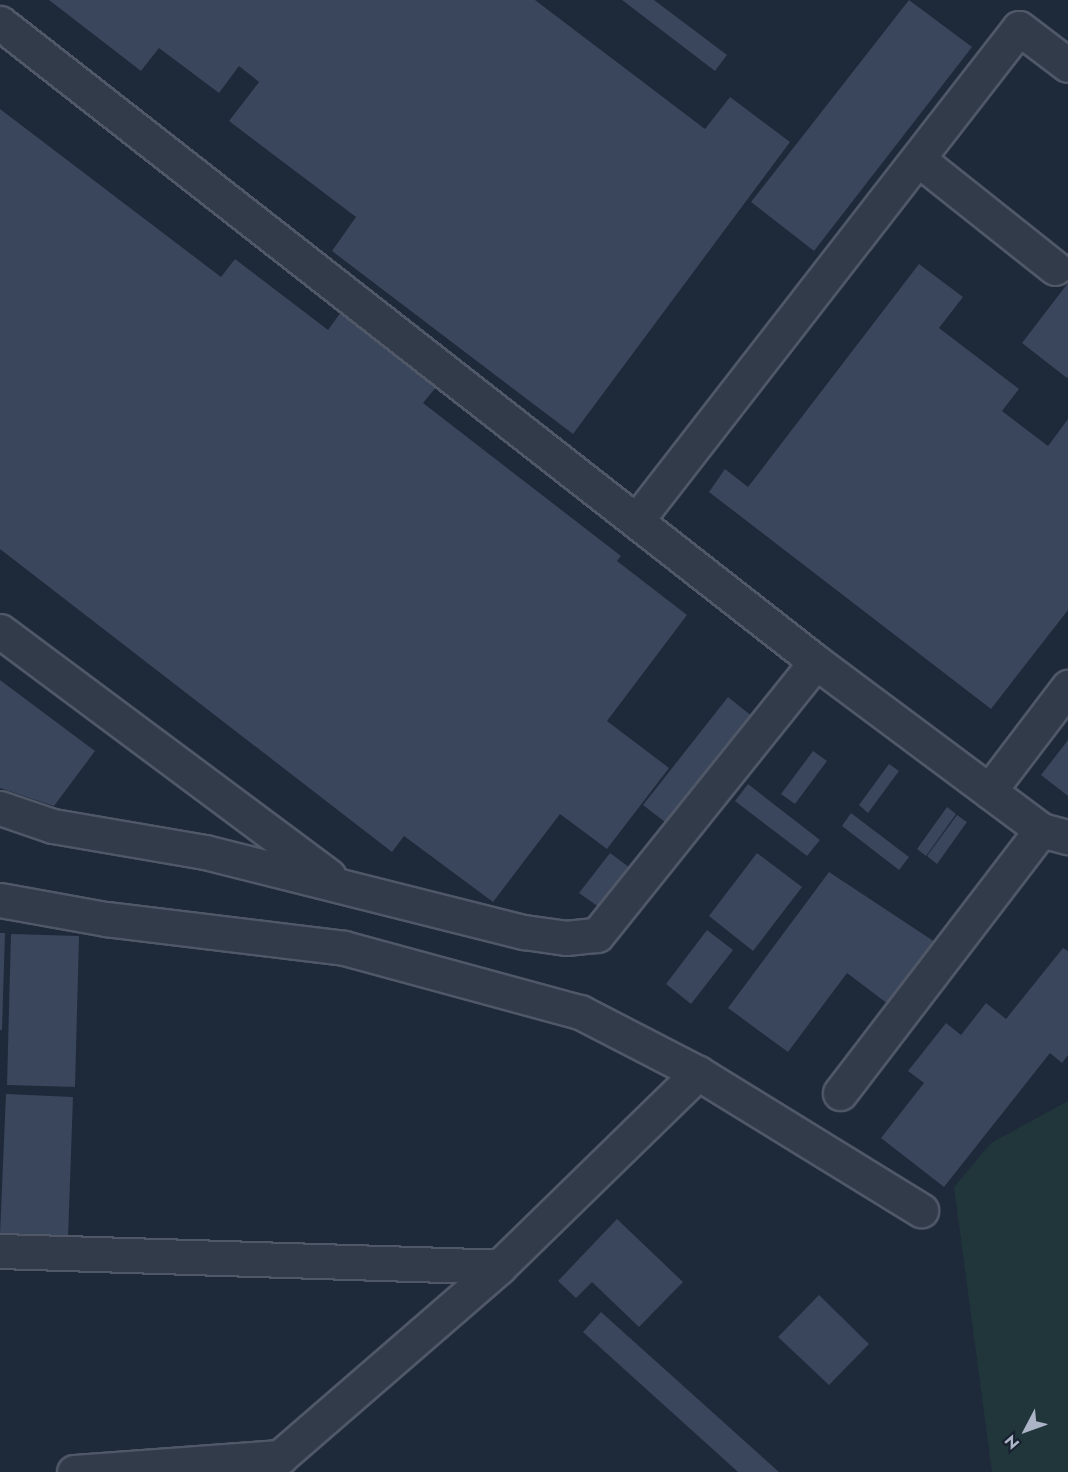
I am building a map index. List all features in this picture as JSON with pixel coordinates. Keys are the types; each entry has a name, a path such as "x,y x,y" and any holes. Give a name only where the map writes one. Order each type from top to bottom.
{"street":[{"path":"0,23 816,662 989,791 1054,833 840,1093"},
{"path":"636,521 1019,28 1068,65"},
{"path":"918,159 1055,268"},
{"path":"0,631 343,886"},
{"path":"0,808 53,826 204,852 524,932 567,938 597,935 816,662"},
{"path":"989,791 1068,687"},
{"path":"0,900 106,919 345,948 580,1012 698,1073 921,1210"},
{"path":"74,1472 280,1457 499,1267 698,1073"},
{"path":"0,1251 499,1267"}],"green space":[{"path":"1068,1101 1068,1472 992,1472 954,1187 991,1143"}],"building":[{"path":"49,0 535,0 705,129 730,97 790,142 573,434 332,251 356,217 229,121 259,82 239,66 219,93 159,48 141,71"},
{"path":"622,0 654,0 727,55 715,71"},
{"path":"909,0 972,47 814,251 751,202"},
{"path":"0,109 221,277 235,259 328,330 341,312 437,386 423,403 621,556 617,561 687,615 607,721 669,768 607,849 560,814 493,902 404,836 392,852 0,549"},
{"path":"919,264 963,297 939,328 1019,389 1002,411 1048,446 1068,419 1068,610 991,709 709,492 725,469 748,487"},
{"path":"1068,283 1068,377 1067,378 1022,343"},
{"path":"0,680 95,751 54,806 0,788"},
{"path":"728,697 758,721 674,829 643,805"},
{"path":"1068,740 1068,796 1041,775"},
{"path":"813,751 827,761 795,804 781,794"},
{"path":"889,764 899,771 868,813 859,805"},
{"path":"748,784 820,840 807,856 735,801"},
{"path":"947,807 956,814 926,856 917,849"},
{"path":"851,813 909,857 899,870 842,826"},
{"path":"957,815 967,822 937,864 927,856"},
{"path":"610,853 633,870 603,910 579,893"},
{"path":"757,853 802,887 753,951 709,916"},
{"path":"829,872 935,942 888,1004 847,973 788,1052 728,1008"},
{"path":"707,930 733,950 691,1004 666,984"},
{"path":"0,933 5,933 2,1030 0,1030"},
{"path":"11,934 79,936 75,1087 7,1085"},
{"path":"1063,948 1068,951 1068,1055 1062,1063 1050,1053 944,1187 881,1138 924,1083 908,1071 946,1023 961,1035 986,1003 1006,1019"},
{"path":"6,1094 73,1097 68,1238 0,1235"},
{"path":"617,1219 683,1282 639,1327 592,1282 576,1298 558,1281"},
{"path":"819,1295 869,1344 829,1385 778,1337"},
{"path":"601,1312 779,1472 738,1472 583,1332"}]}
